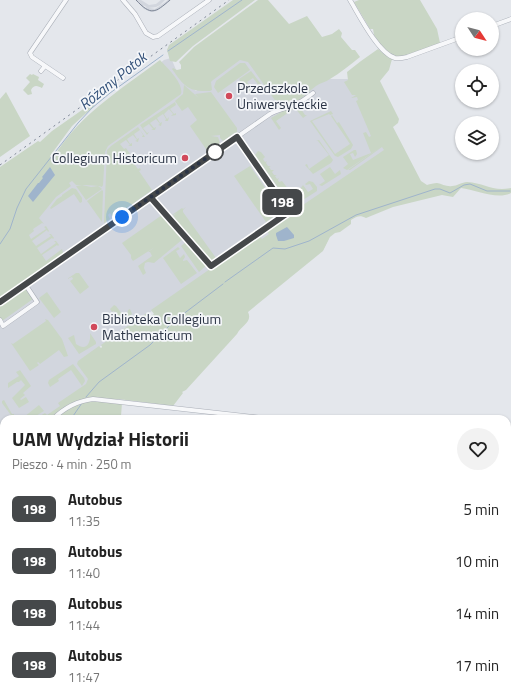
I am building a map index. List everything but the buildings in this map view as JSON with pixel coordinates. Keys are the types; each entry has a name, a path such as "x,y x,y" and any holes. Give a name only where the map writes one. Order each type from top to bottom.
{"street":[{"path":"63,78 30,55 32,48 66,0"},
{"path":"123,0 135,14 147,35 151,37 156,37 209,0"},
{"path":"350,0 379,46 394,58 400,59 407,57 455,40"},
{"path":"499,23 511,19"},
{"path":"41,71 45,66"},
{"path":"0,302 270,114 279,108 287,107 300,102 313,93"},
{"path":"0,320 3,326 37,302 25,284"},
{"path":"58,415 66,408 85,400 93,399 235,415"}],"shaded area":[{"path":"136,0 141,0 149,5 165,0 156,7 149,8 155,9 168,0 171,0 157,11 151,12 144,9"},
{"path":"259,45 326,79 350,79 400,176 203,276 79,361 92,381 53,415 0,415 0,266 117,98 164,60 171,58 177,72 196,91"}],"green space":[{"path":"233,0 255,0 193,46 176,62 170,61 167,50 169,45"},
{"path":"258,0 268,0 289,24 307,16 322,37 332,34 339,29 342,33 341,37 360,57 334,77 316,86 299,100 290,105 284,106 279,106 248,62 240,60 211,82 212,90 210,91 191,89 183,84 172,69 181,69 179,62 194,47"},
{"path":"359,0 420,0 437,29 440,43 401,57 394,56 382,47 374,35 373,29 370,29 354,2"},
{"path":"378,49 392,59 389,70 380,81 399,119 398,123 393,127 421,181 427,185 437,183 450,186 465,182 499,189 511,188 511,193 505,195 493,195 461,188 453,197 442,195 393,207 366,218 360,216 351,220 351,224 330,237 323,251 248,312 249,319 246,324 186,390 182,392 183,393 173,406 118,399 116,402 122,403 121,415 47,415 60,406 58,403 86,384 88,379 77,364 78,361 99,346 101,348 101,345 148,312 151,316 154,314 151,310 259,235 262,239 269,234 266,230 286,216 289,216 294,211 384,150 382,147 350,170 348,170 382,146 347,170 343,168 348,164 343,157 354,150 356,150 357,154 355,157 353,153 350,154 353,160 371,153 363,133 366,132 369,137 371,136 356,101 358,100 357,97 351,98 356,95 352,95 344,82 348,80 347,72"},
{"path":"160,60 178,81 181,94 108,146 105,152 102,187 93,185 76,185 72,181 69,183 71,186 56,197 39,218 44,224 42,223 33,229 34,231 29,235 31,239 46,229 44,227 46,226 49,231 48,232 47,230 32,241 36,246 51,236 49,234 51,234 54,238 53,239 52,238 37,248 41,254 56,243 54,241 56,241 59,245 58,246 57,245 42,255 46,261 62,249 64,256 0,300 0,167 38,141 40,142 52,131 92,103 94,106 72,126 50,156 52,158 67,138 99,106"},
{"path":"240,63 245,63 250,70 218,93 214,87 216,81"},
{"path":"251,71 261,84 259,86 253,78 247,82 253,90 249,93 239,79"},
{"path":"30,74 39,77 38,80 44,84 42,88 38,86 33,87 31,90 32,94 28,95 23,90 30,82 26,78"},
{"path":"184,85 201,100 233,134 223,141 220,138 220,135 211,136 218,137 220,143 208,152 190,126 197,120 188,107 182,111 175,101 183,94"},
{"path":"6,92 30,136 0,157 0,99"},
{"path":"211,92 237,128 237,132 233,134 195,94"},
{"path":"175,102 176,105 170,109 174,114 176,113 176,115 171,116 173,114 169,109 164,114 167,119 169,117 168,121 165,121 166,119 163,114 157,118 160,123 162,122 161,126 158,125 160,124 156,119 150,123 154,128 156,127 155,130 151,130 153,129 149,124 143,128 147,133 149,132 147,135 140,125"},
{"path":"299,106 305,115 307,115 303,118 295,108 276,121 281,128 279,130 271,118 283,111"},
{"path":"331,111 333,114 329,114 312,121 335,154 350,144 331,116 332,115 337,123 339,122 353,145 351,149 338,157 335,156 310,121"},
{"path":"138,127 145,137 142,137 143,135 140,130 134,134 137,139 139,138 138,142 135,141 137,140 133,135 127,139 130,144 132,143 132,146 128,146 130,145 126,140 120,144 124,149 126,148 130,154 128,156 138,169 140,168 141,170 139,171 152,190 113,218 110,213 108,215 110,219 104,223 107,150"},
{"path":"319,140 333,160 331,163 313,174 305,165 307,164 309,169 329,155 318,141 316,141"},
{"path":"258,151 265,157 263,159 265,162 267,161 266,163 268,166 271,166 269,167 271,170 274,170 272,172 274,175 277,175 275,176 277,179 279,178 279,182 282,181 289,190 295,192 296,196 300,199 304,196 300,189 303,185 308,192 313,189 310,184 305,184 309,181 313,182 317,187 317,191 292,207 255,155"},
{"path":"250,166 275,202 274,204 280,212 266,222 234,176"},
{"path":"330,167 335,174 340,170 341,174 322,186 319,185 325,181 320,174"},
{"path":"82,185 91,187 98,186 102,189 86,200 76,186"},
{"path":"72,188 76,189 82,198 82,202 80,203 74,194 51,209 50,208 57,199"},
{"path":"102,190 103,191 102,222 87,201"},
{"path":"186,207 183,212 216,258 223,253 224,254 213,262 173,219 175,218 173,216 177,213 172,215"},
{"path":"162,215 183,239 154,263 145,263 144,268 146,273 143,275 138,266 152,256 150,252 148,252 155,247 133,261 131,255 122,243"},
{"path":"186,242 207,265 199,272 181,246"},
{"path":"178,247 180,249 176,251 180,258 184,254 185,257 183,261 187,260 197,273 181,284 163,258"},
{"path":"76,273 79,273 89,287 80,294 70,281 73,279 72,277 67,279"},
{"path":"23,288 27,290 33,299 2,321 0,318 0,303"},
{"path":"47,292 61,312 54,318 39,298"},
{"path":"114,305 123,315 127,315 128,310 130,309 132,314 127,320 120,324 114,316 116,314 114,311 112,312 110,309"},
{"path":"45,319 48,320 62,339 68,356 64,357 59,350 40,364 38,362 37,363 39,365 30,371 11,343 13,344 46,321"},
{"path":"90,333 96,344 79,354 68,338 74,335 76,344 83,347 89,343"},
{"path":"73,364 84,378 85,381 82,386 71,370 50,387 48,383 49,380"},
{"path":"20,370 31,386 23,393 25,395 20,399 21,400 26,397 29,402 19,408 12,398 25,385 21,380 8,388 8,383 19,376 16,372"},
{"path":"4,400 14,415 11,415 2,401"},
{"path":"39,405 44,411 38,415 26,415"}],"water":[{"path":"50,167 55,175 33,202 28,196"},
{"path":"287,227 294,235 294,238 278,241 276,233"}],"waterway":[{"name":"Różany Potok","path":"168,51 242,0"},
{"name":"Różany Potok","path":"0,244 10,229 17,208 26,189 78,123 92,108 110,93 163,55"},
{"path":"225,282 273,248 285,249 309,241 356,215 435,189 440,189 450,193 464,185 470,184 487,191 510,191"},
{"path":"86,397 99,382 150,345 174,321 223,284"},
{"path":"74,415 82,403"},
{"path":"511,473 511,478"}],"tram line":[{"path":"136,0 146,9 153,11 157,10 170,0"}],"railway":[{"path":"0,165 229,0"}],"bus line":[{"name":"198","path":"0,302 237,137 289,212 211,266 152,199"}],"place":[{"name":"Przedszkole Uniwersyteckie","path":"229,96"},
{"name":"Collegium Historicum","path":"185,158"},
{"name":"Biblioteka Collegium Mathematicum","path":"94,327"}],"route":[{"path":"122,217 215,152"}]}
